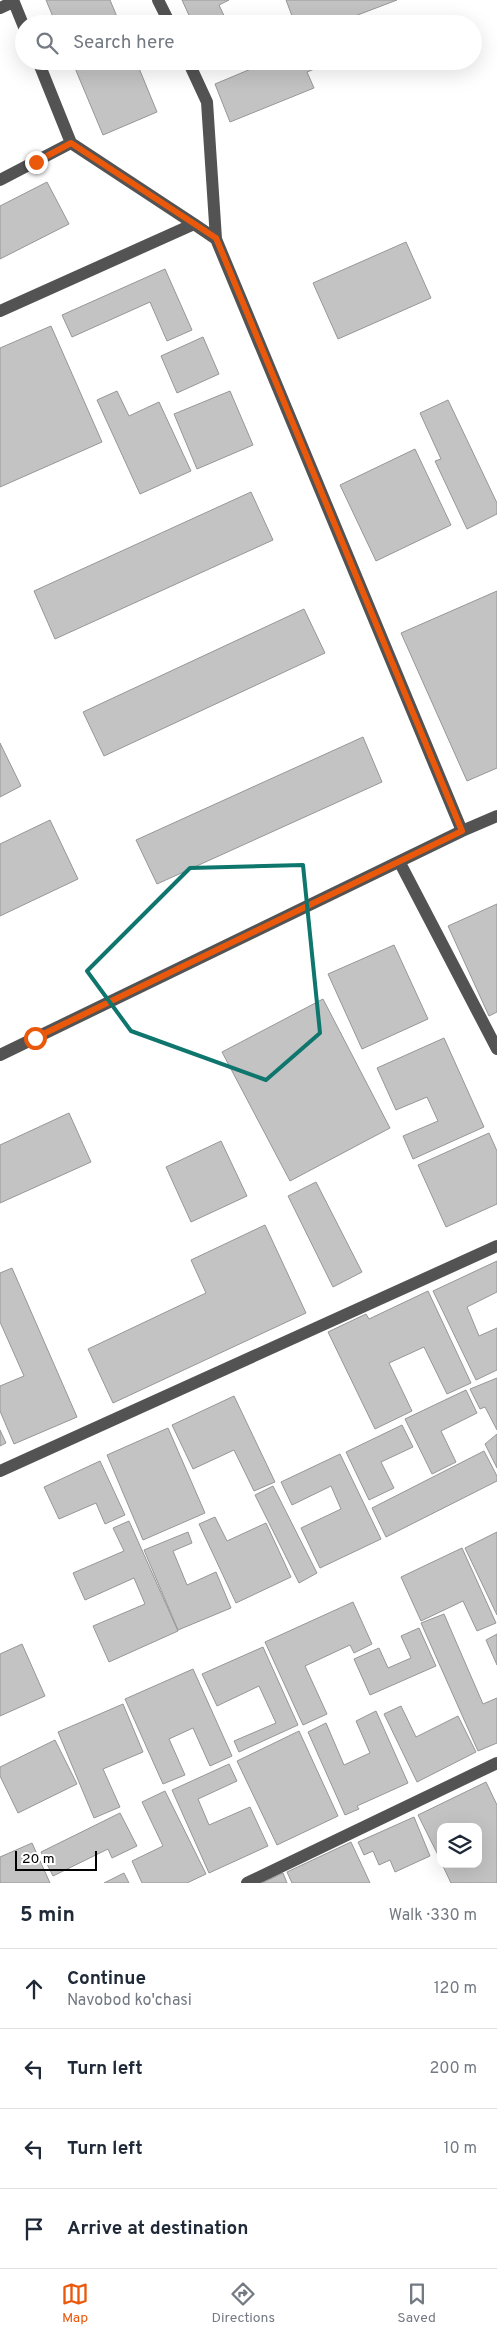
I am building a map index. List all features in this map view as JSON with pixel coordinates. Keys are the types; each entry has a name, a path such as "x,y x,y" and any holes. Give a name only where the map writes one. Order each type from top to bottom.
{"street":[{"path":"158,0 166,15"},
{"path":"0,8 13,1 19,15"},
{"path":"42,70 71,143 216,238"},
{"path":"192,70 208,102 216,238 462,831"},
{"path":"0,180 71,143"},
{"path":"0,311 194,224"},
{"path":"0,1055 462,831 497,816"},
{"path":"400,862 497,1049"},
{"path":"0,1470 497,1246"},
{"path":"247,1883 497,1763"}],"highlighted area":[{"path":"303,865 320,1033 266,1080 131,1031 87,971 190,868"}],"building":[{"path":"46,0 110,0 116,15 52,15"},
{"path":"182,0 229,0 219,5 224,15 189,15"},
{"path":"286,0 397,0 358,15 292,15"},
{"path":"76,70 140,70 157,112 103,135"},
{"path":"248,70 312,70 307,72 314,88 230,122 215,84"},
{"path":"47,182 69,224 0,259 0,206"},
{"path":"406,242 431,298 338,339 313,283"},
{"path":"165,269 192,330 167,341 150,302 72,337 62,315"},
{"path":"51,326 102,442 0,487 0,348"},
{"path":"203,337 219,374 177,393 161,356"},
{"path":"117,391 129,416 159,402 191,471 140,494 97,400"},
{"path":"230,391 253,445 197,469 174,414"},
{"path":"448,400 497,503 497,514 467,529 435,461 441,459 420,413"},
{"path":"415,449 451,525 376,561 340,485"},
{"path":"251,492 273,540 55,639 34,591"},
{"path":"497,591 497,768 467,781 401,633"},
{"path":"304,609 325,653 104,756 83,712"},
{"path":"363,737 382,782 157,884 136,840"},
{"path":"0,743 21,786 0,797"},
{"path":"50,820 78,879 0,916 0,844"},
{"path":"497,904 497,1012 489,1016 448,926"},
{"path":"394,945 428,1019 362,1049 328,974"},
{"path":"323,999 390,1128 290,1181 222,1052"},
{"path":"444,1038 484,1127 413,1159 403,1136 438,1121 427,1097 396,1110 377,1068"},
{"path":"69,1113 91,1162 0,1203 0,1145"},
{"path":"489,1133 497,1151 497,1204 446,1227 418,1165"},
{"path":"221,1141 247,1196 191,1222 166,1167"},
{"path":"316,1182 362,1272 333,1287 288,1196"},
{"path":"265,1225 306,1313 113,1403 88,1349 206,1293 191,1260"},
{"path":"497,1261 497,1292 467,1307 479,1336 497,1328 497,1370 476,1380 433,1291"},
{"path":"12,1268 77,1417 14,1444 0,1411 0,1386 24,1376 0,1322 0,1273"},
{"path":"428,1291 471,1383 447,1394 424,1347 389,1363 412,1411 375,1429 328,1332 366,1314 369,1319"},
{"path":"497,1378 497,1430 485,1407 480,1409 470,1389"},
{"path":"466,1390 477,1413 441,1431 456,1462 432,1474 405,1419"},
{"path":"234,1396 275,1482 254,1491 234,1450 193,1469 172,1425"},
{"path":"402,1425 413,1447 381,1462 394,1488 369,1500 346,1452"},
{"path":"168,1428 205,1513 143,1540 107,1455"},
{"path":"0,1430 6,1443 0,1446"},
{"path":"497,1434 497,1468 485,1444"},
{"path":"484,1451 497,1476 497,1481 386,1537 372,1508"},
{"path":"340,1454 381,1539 320,1568 301,1528 341,1509 331,1486 292,1505 281,1482"},
{"path":"100,1461 125,1515 105,1524 96,1503 59,1519 44,1487"},
{"path":"273,1486 317,1573 299,1583 255,1495"},
{"path":"215,1517 227,1541 266,1523 291,1577 236,1603 199,1524"},
{"path":"129,1521 178,1631 109,1662 93,1626 145,1604 134,1578 85,1600 73,1573 124,1551 113,1528"},
{"path":"188,1532 192,1543 173,1551 187,1585 216,1572 231,1608 178,1630 144,1550"},
{"path":"497,1532 497,1615 465,1548"},
{"path":"462,1548 496,1623 477,1631 463,1601 421,1621 401,1577"},
{"path":"353,1602 372,1644 354,1653 350,1645 305,1666 327,1714 303,1725 265,1642"},
{"path":"444,1614 483,1704 497,1698 497,1743 478,1751 421,1623"},
{"path":"419,1628 436,1666 370,1695 354,1659 379,1648 388,1668 411,1658 401,1636"},
{"path":"497,1634 497,1665 486,1640"},
{"path":"22,1644 45,1696 0,1716 0,1654"},
{"path":"263,1647 298,1725 239,1752 234,1741 276,1723 259,1686 217,1706 202,1674"},
{"path":"193,1669 232,1756 210,1766 193,1728 169,1739 185,1775 163,1784 125,1699"},
{"path":"123,1704 143,1752 103,1769 120,1807 94,1818 58,1732"},
{"path":"401,1706 416,1737 458,1716 476,1752 417,1782 384,1714"},
{"path":"376,1711 408,1783 357,1806 359,1809 345,1815 308,1732 326,1723 344,1765 370,1753 356,1721"},
{"path":"299,1731 338,1816 277,1845 237,1761"},
{"path":"55,1740 77,1784 18,1813 0,1776 0,1767"},
{"path":"229,1764 237,1781 198,1799 209,1825 250,1807 268,1846 209,1873 172,1790"},
{"path":"486,1782 497,1805 497,1883 451,1883 444,1868 482,1868 482,1823 437,1823 437,1853 418,1815"},
{"path":"165,1791 206,1874 187,1883 142,1883 132,1861 163,1846 142,1802"},
{"path":"120,1813 137,1846 112,1858 108,1849 53,1876 41,1852"},
{"path":"414,1817 430,1856 395,1872 390,1860 379,1865 373,1851 364,1855 358,1842"},
{"path":"351,1842 370,1883 292,1883 287,1872"},
{"path":"32,1843 50,1883 0,1883 0,1857"},
{"path":"124,1873 129,1883 104,1883"},
{"path":"283,1873 287,1883 262,1883"}],"route":[{"path":"35,1038 462,831 216,238 71,143 36,162"}]}
